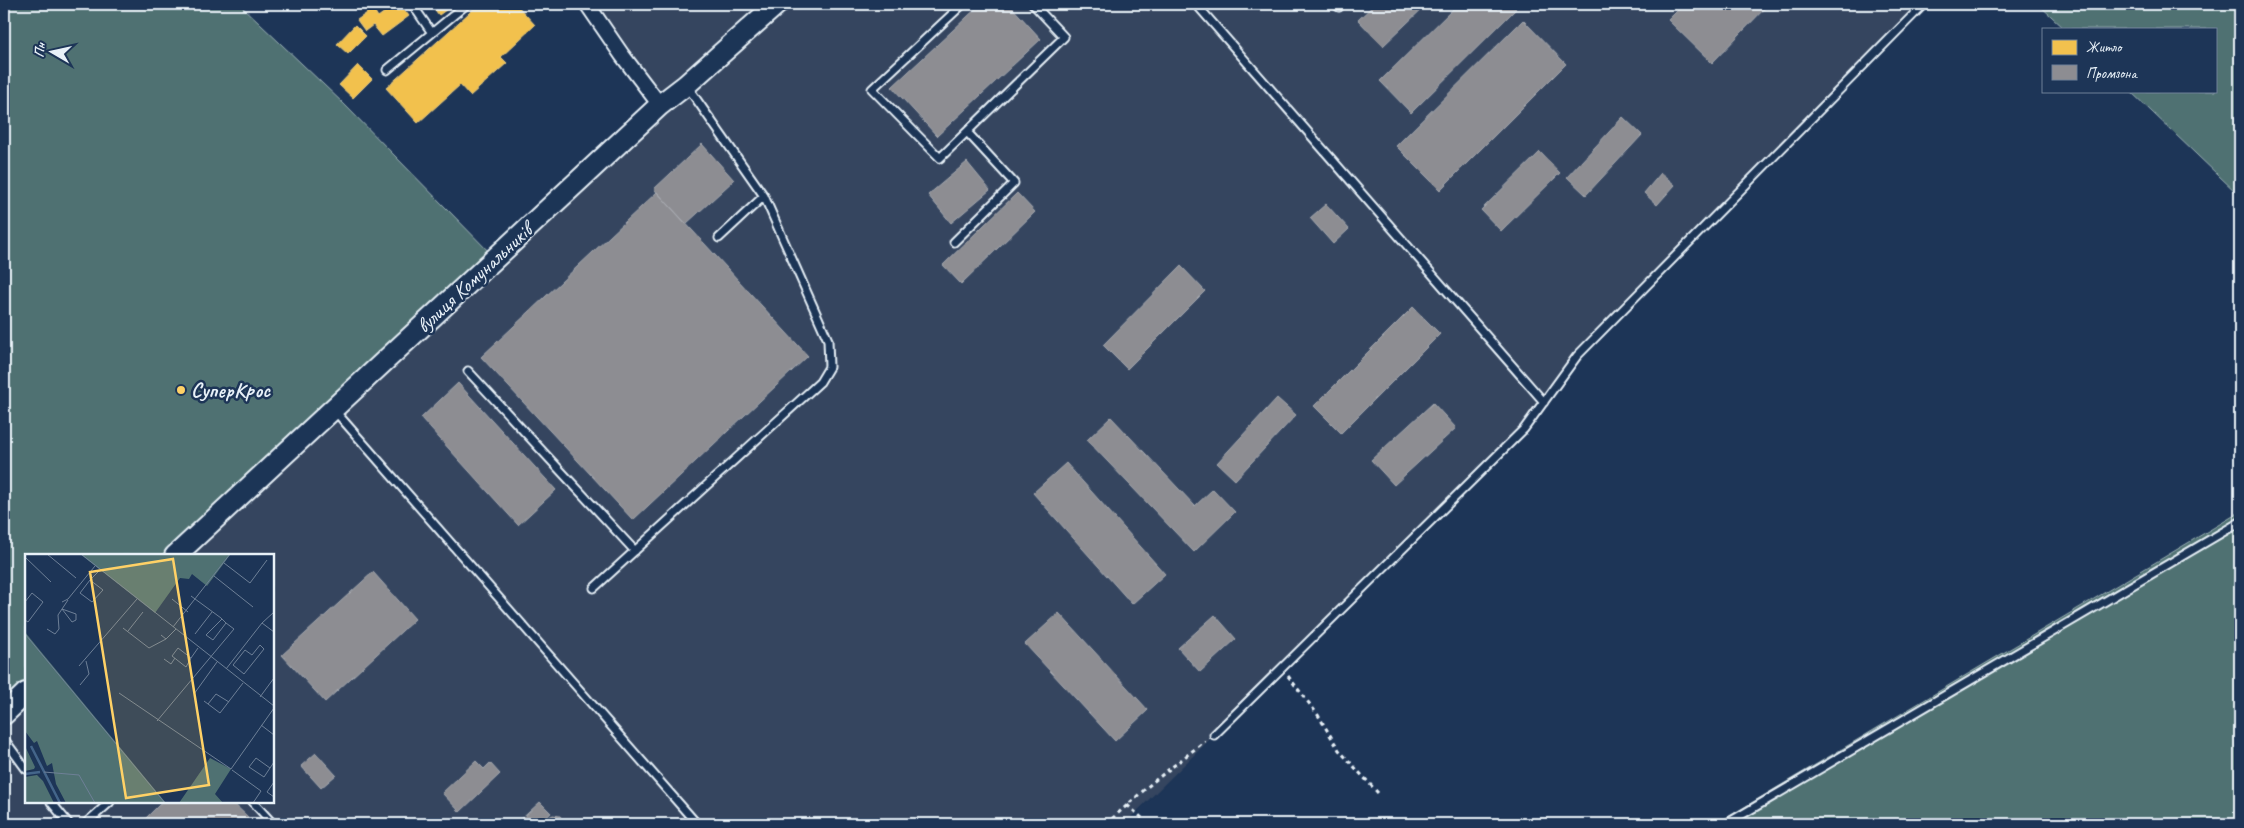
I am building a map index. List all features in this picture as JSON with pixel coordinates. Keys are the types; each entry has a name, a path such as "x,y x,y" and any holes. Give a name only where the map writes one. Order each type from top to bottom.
{"street":[{"path":"587,4 622,55 660,105"},
{"name":"вулиця Комунальників","path":"177,554 660,105 686,85 777,4"},
{"path":"4,714 25,694"}],"lane":[{"path":"412,4 432,33"},
{"path":"387,70 466,4"},
{"path":"963,4 872,89 940,158 1064,37 1033,4"},
{"path":"1196,4 1544,402"},
{"path":"1214,734 1524,429 1577,356 1924,4"},
{"path":"594,588 820,382 830,367 828,340 764,196 686,85"},
{"path":"954,242 1014,183 967,132"},
{"path":"719,238 764,196"},
{"path":"468,371 635,551"},
{"path":"334,408 697,824"},
{"path":"1726,824 2240,522"},
{"path":"4,739 25,768"},
{"path":"53,803 69,824"},
{"path":"85,824 109,803"},
{"path":"254,803 272,824"}],"path":[{"path":"1281,668 1318,715 1339,750 1378,793"},
{"path":"1106,824 1152,782 1214,734"},
{"path":"1126,805 1149,824"}],"shaded area":[{"path":"592,4 1931,4 1577,356 1524,430 1124,824 4,824 4,718 25,698 25,803 274,803 274,554 180,554 665,108"}],"green space":[{"name":"СуперКрос","path":"4,4 239,4 344,104 498,261 180,554 25,554 25,698 4,718"},
{"path":"2038,4 2240,4 2240,196 2131,92 2216,92 2216,28 2064,28"},
{"path":"2240,512 2240,824 1716,824"}],"building: Житло":[{"path":"396,4 400,4 409,16 382,36 373,25 365,31 357,20 373,9 378,17"},
{"path":"430,4 454,4 439,15"},
{"path":"479,4 516,4 535,25 501,57 507,63 470,96 460,85 418,123 386,88"},
{"path":"355,25 366,36 348,54 337,44"},
{"path":"358,65 372,79 353,98 339,85"}],"building: Промзона":[{"path":"981,4 1009,4 1041,39 937,136 892,87"},
{"path":"1375,4 1427,4 1383,46 1358,20"},
{"path":"1458,4 1510,4 1516,9 1411,113 1380,81"},
{"path":"1684,4 1769,4 1712,63 1668,20"},
{"path":"1523,20 1566,64 1440,190 1396,146"},
{"path":"1623,117 1642,135 1586,195 1567,177"},
{"path":"702,144 734,180 686,224 654,189"},
{"path":"1540,152 1560,173 1501,231 1481,210"},
{"path":"967,162 990,190 951,223 928,195"},
{"path":"1661,173 1675,185 1657,205 1644,193"},
{"path":"657,192 808,356 633,520 481,357"},
{"path":"1017,193 1035,212 961,284 943,265"},
{"path":"1326,204 1349,229 1333,244 1310,218"},
{"path":"1181,266 1205,291 1127,369 1103,345"},
{"path":"1413,307 1440,334 1341,433 1314,406"},
{"path":"458,383 556,490 518,525 421,418"},
{"path":"1277,398 1296,415 1235,480 1217,463"},
{"path":"1433,403 1456,428 1394,485 1371,460"},
{"path":"1111,417 1195,506 1213,489 1235,512 1194,552 1087,440"},
{"path":"1066,463 1165,574 1132,604 1033,493"},
{"path":"373,572 415,619 325,702 282,655"},
{"path":"1059,613 1148,710 1115,741 1025,644"},
{"path":"1215,615 1236,639 1200,672 1178,648"},
{"path":"316,753 336,775 321,788 301,766"},
{"path":"476,761 484,769 490,763 500,774 460,812 442,793"},
{"path":"540,802 551,813 539,824 516,824"},
{"path":"161,803 233,803 248,817 241,824 140,824"},
{"path":"553,815 560,816 565,824 545,824 547,818"}],"place":[{"name":"СуперКрос","path":"181,390"}]}
